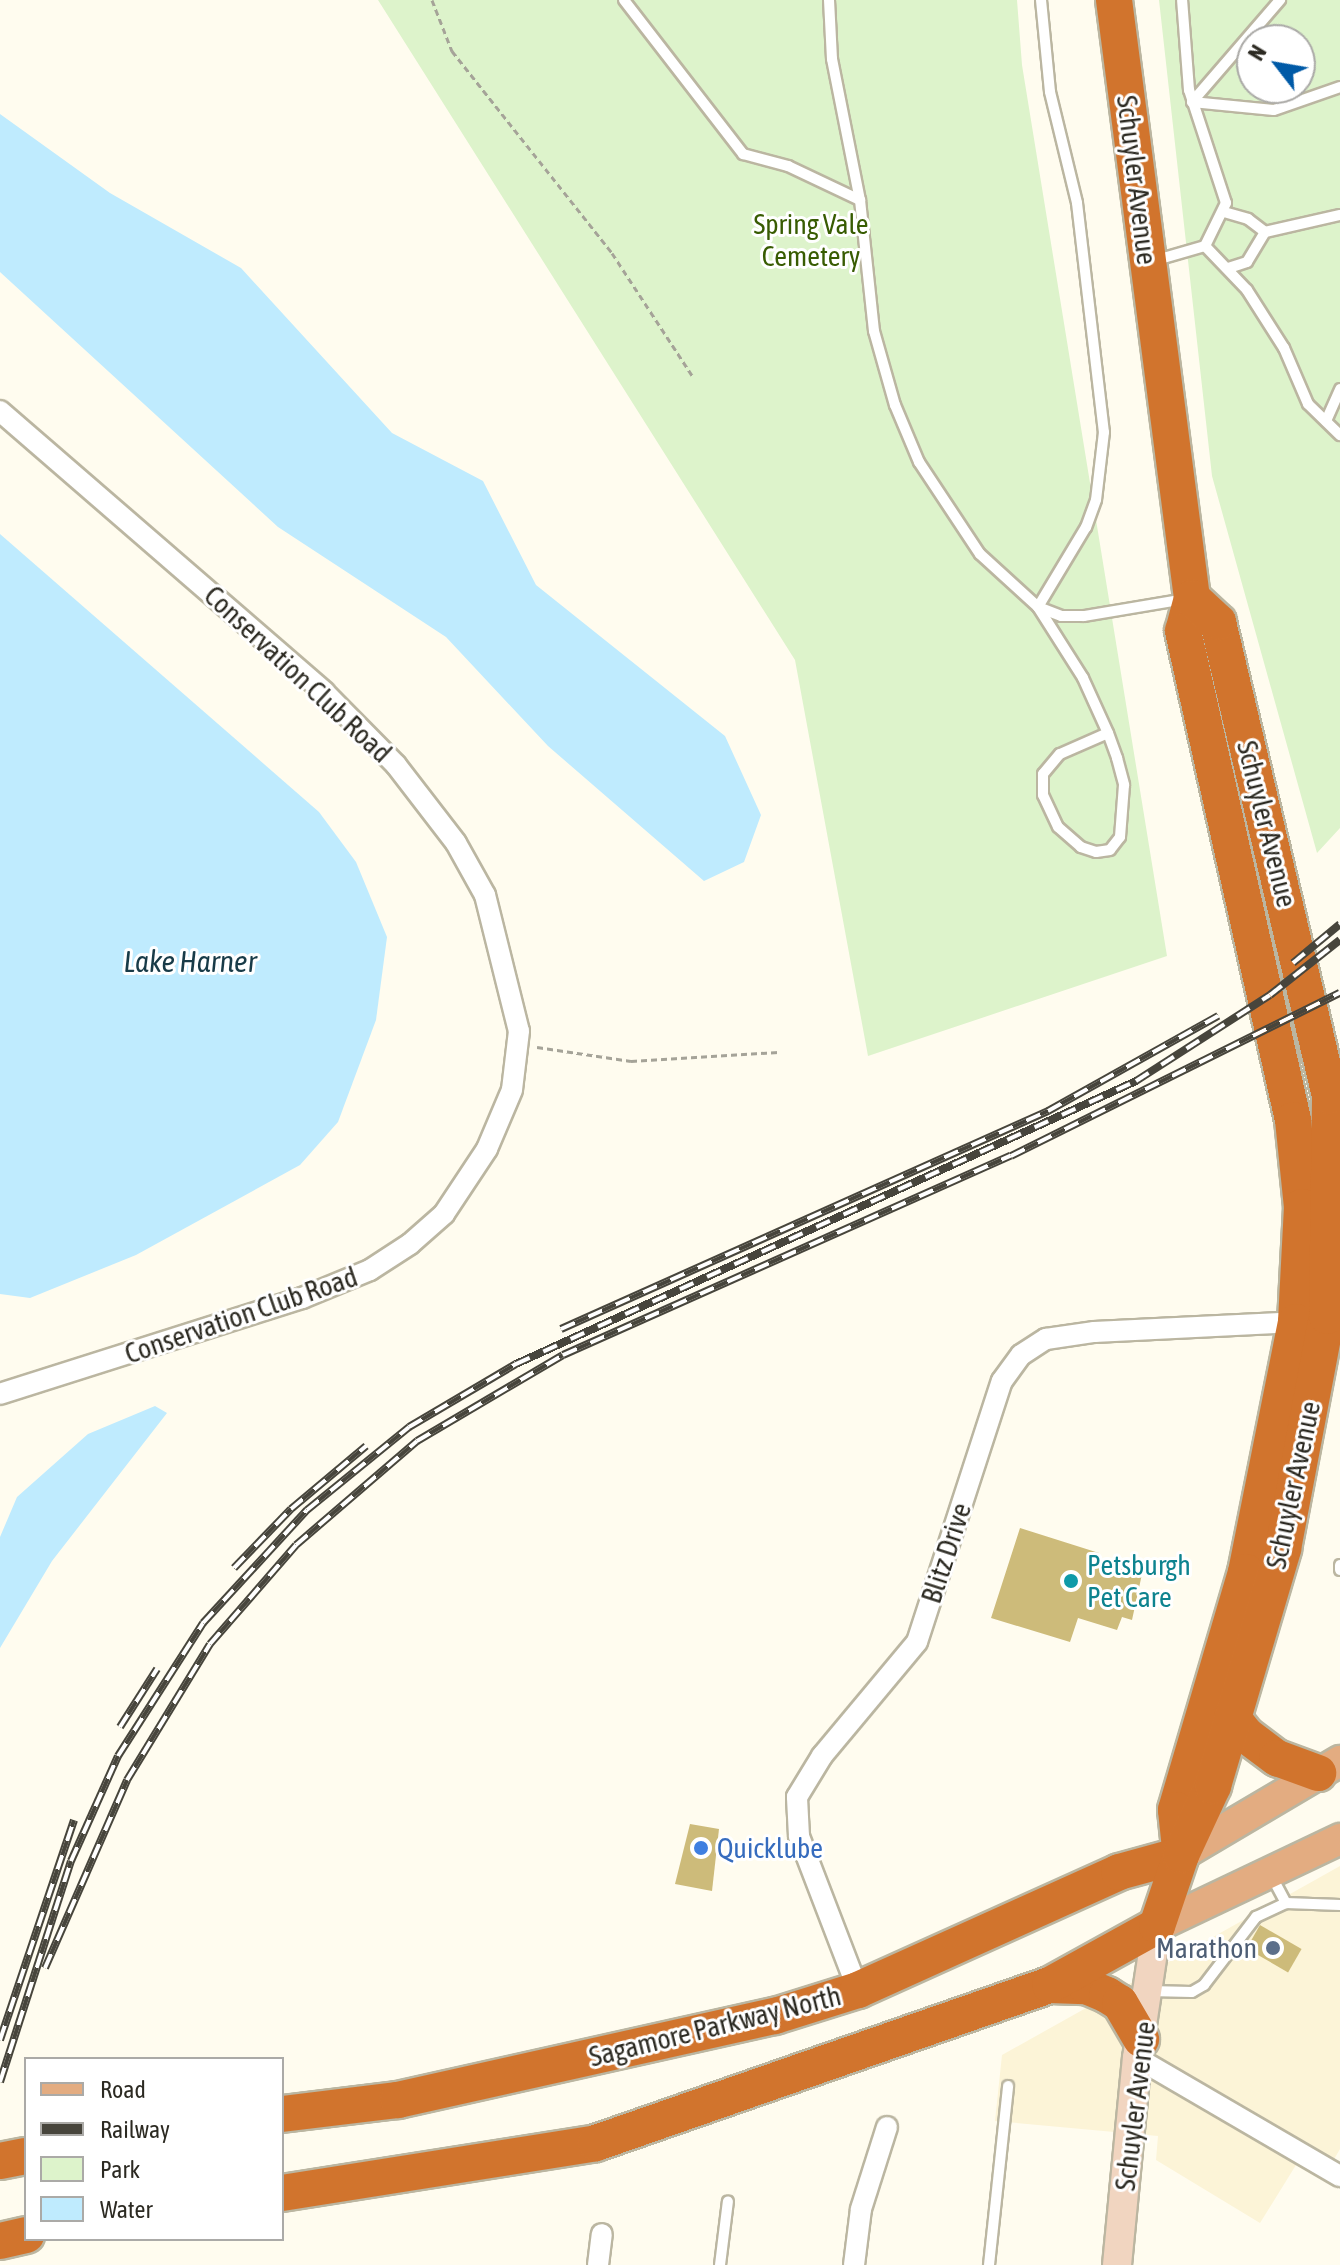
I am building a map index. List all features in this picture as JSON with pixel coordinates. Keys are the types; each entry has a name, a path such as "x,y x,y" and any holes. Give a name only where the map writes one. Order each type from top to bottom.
{"highway":[{"name":"Schuyler Avenue","path":"1114,0 1192,598 1183,631 1293,1120 1302,1207 1321,1317 1283,1549 1213,1786 1181,1855 1157,1926"},
{"name":"Schuyler Avenue","path":"1181,1855 1176,1810 1321,1317"},
{"path":"1232,1717 1246,1735 1277,1758 1329,1767"},
{"name":"Sagamore Parkway North","path":"284,2114 398,2100 775,2016 858,1990 1119,1872 1181,1855"},
{"path":"284,2193 596,2143 1050,1985 1157,1926"},
{"path":"1050,1985 1086,1986 1120,2003 1139,2048"},
{"path":"0,2161 24,2156"},
{"path":"0,2241 24,2235"}],"main road":[{"name":"Sagamore Parkway North","path":"1181,1855 1329,1767"},
{"path":"1157,1926 1271,1875 1340,1839"},
{"name":"Schuyler Avenue","path":"1117,2265 1139,2048 1157,1926"}],"street":[{"name":"Conservation Club Road","path":"0,411 361,726 430,805 485,895 508,972 518,1044 512,1090 487,1149 444,1214 410,1244 370,1270 302,1298 0,1394"},
{"name":"Blitz Drive","path":"858,1990 799,1836 797,1797 822,1756 917,1642 1002,1381 1021,1355 1046,1339 1094,1332 1321,1317"},
{"path":"1139,2048 1340,2176"},
{"path":"854,2265 861,2209 887,2127"},
{"path":"598,2265 602,2234"}],"lane":[{"path":"624,0 743,154 788,166 860,200"},
{"path":"829,0 832,59 860,200 880,357 919,462 980,554 1038,607 1083,678 1108,733 1124,785 1123,826 1110,850 1096,852 1081,847 1058,827 1043,795 1043,774 1060,754 1108,733"},
{"path":"1038,607 1086,527 1096,500 1104,408 1077,203 1050,92 1041,0"},
{"path":"1147,263 1205,246 1226,203 1192,102 1182,0"},
{"path":"1192,102 1280,0"},
{"path":"1192,102 1274,110 1340,87"},
{"path":"1224,212 1248,219 1265,232"},
{"path":"1229,268 1247,262 1265,232 1340,215"},
{"path":"1205,246 1229,268 1284,348 1308,404 1340,435"},
{"path":"1326,421 1340,389"},
{"path":"1038,607 1061,616 1084,616 1192,598"},
{"path":"1271,1875 1286,1903"},
{"path":"1149,1991 1192,1992 1204,1985 1256,1917 1286,1903 1340,1905"},
{"path":"989,2265 1008,2086"},
{"path":"720,2265 728,2201"}],"path":[{"path":"432,0 452,51 612,253 693,377"},
{"path":"518,1044 631,1061 779,1052"}],"shaded area":[{"path":"1340,1866 1340,2149 1322,2180 1296,2165 1260,2223 1156,2160 1158,2136 995,2121 1002,2055"}],"green space":[{"name":"Spring Vale Cemetery","path":"378,0 1017,0 1022,65 1167,956 868,1056 795,660"},
{"path":"1159,0 1340,0 1340,828 1317,853 1212,476"}],"water":[{"path":"0,114 110,193 241,268 392,433 483,481 536,585 725,736 761,815 744,862 704,881 548,746 446,637 278,527 0,272"},
{"name":"Lake Harner","path":"0,534 319,812 356,862 387,937 376,1020 338,1122 300,1165 136,1255 30,1298 0,1294"},
{"path":"155,1406 167,1413 52,1561 0,1648 0,1537 17,1497 88,1434"}],"building":[{"name":"Petsburgh Pet Care","path":"1020,1528 1099,1553 1096,1560 1142,1574 1132,1620 1122,1617 1117,1630 1078,1618 1070,1642 991,1618"},
{"name":"Quicklube","path":"690,1824 719,1829 712,1891 675,1884"},
{"name":"Marathon","path":"1260,1925 1302,1949 1288,1972 1246,1948"}],"railway":[{"path":"1293,963 1340,924"},
{"path":"0,2082 71,1861 118,1756 203,1623 307,1510 409,1427 516,1364 1136,1081 1270,995 1340,940"},
{"path":"45,1968 127,1780 210,1644 296,1545 417,1441 563,1355 1011,1156 1340,993"},
{"path":"561,1329 1048,1111 1218,1016"},
{"path":"234,1568 291,1509 366,1446"},
{"path":"120,1727 157,1669"},
{"path":"0,2040 74,1820"}],"place":[{"name":"Petsburgh Pet Care","path":"1071,1581"},
{"name":"Quicklube","path":"701,1848"},
{"name":"Marathon","path":"1273,1948"}]}
